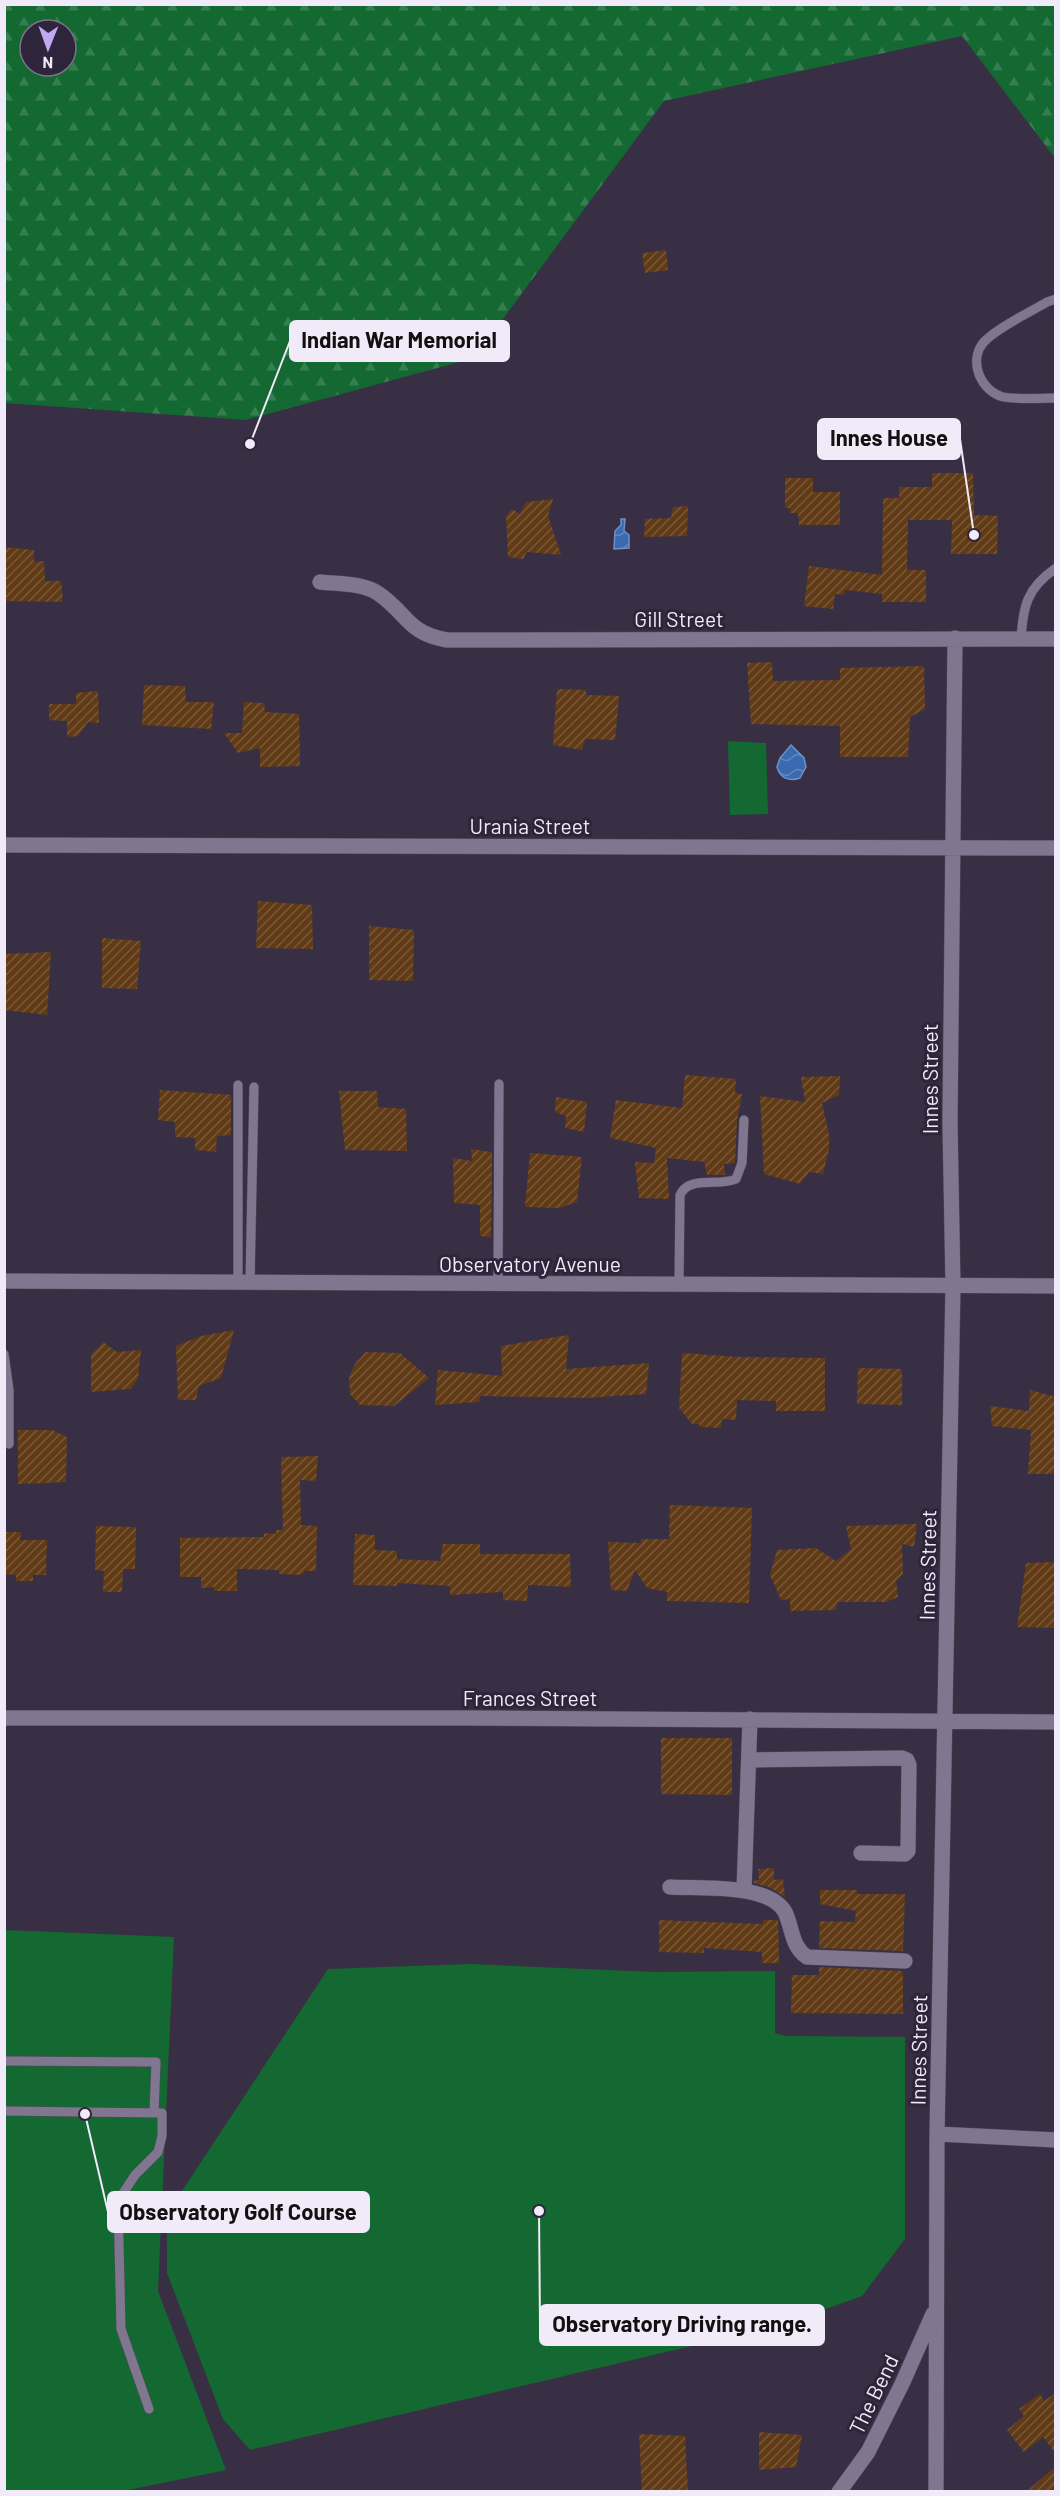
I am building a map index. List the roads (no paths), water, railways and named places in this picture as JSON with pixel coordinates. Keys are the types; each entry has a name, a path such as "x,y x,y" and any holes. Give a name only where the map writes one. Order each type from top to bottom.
{"street":[{"name":"Gill Street","path":"320,582 353,585 379,593 415,628 428,636 447,640 1056,639"},
{"name":"Innes Street","path":"936,2492 937,2134 953,1286 950,1123 955,638"},
{"name":"Urania Street","path":"4,845 1056,848"},
{"name":"Observatory Avenue","path":"4,1281 1056,1286"},
{"name":"Frances Street","path":"4,1718 750,1719 1056,1722"},
{"path":"744,1890 750,1719"},
{"path":"749,1760 902,1758 907,1760 908,1851 904,1854 861,1853"},
{"path":"670,1887 744,1890 770,1898 781,1906 798,1951 807,1957 905,1961"},
{"path":"937,2134 1056,2140"},
{"name":"The Bend","path":"840,2492 868,2452 935,2310"}],"lane":[{"path":"1056,299 1047,302 987,339 978,348 976,366 988,387 1000,396 1056,398"},
{"path":"1021,639 1023,609 1029,594 1045,575 1056,568"},
{"path":"498,1284 499,1084"},
{"path":"238,1085 244,1283"},
{"path":"244,1283 255,1087"},
{"path":"679,1285 680,1195 689,1184 729,1182 736,1179 742,1163 744,1120"},
{"path":"4,1354 9,1390 9,1444"},
{"path":"4,2061 156,2062 154,2113"},
{"path":"4,2111 162,2113 162,2136 158,2152 135,2175 118,2202 121,2329 149,2409"}],"water":[{"path":"621,519 625,519 624,531 629,535 629,548 614,549 615,531 621,525"},
{"path":"791,745 804,758 806,767 800,778 792,780 783,776 777,767 780,758"}],"place":[{"name":"Indian War Memorial","path":"250,444"},
{"name":"Innes House","path":"974,535"},
{"name":"Observatory Golf Course","path":"85,2114"},
{"name":"Observatory Driving range.","path":"539,2211"}]}
